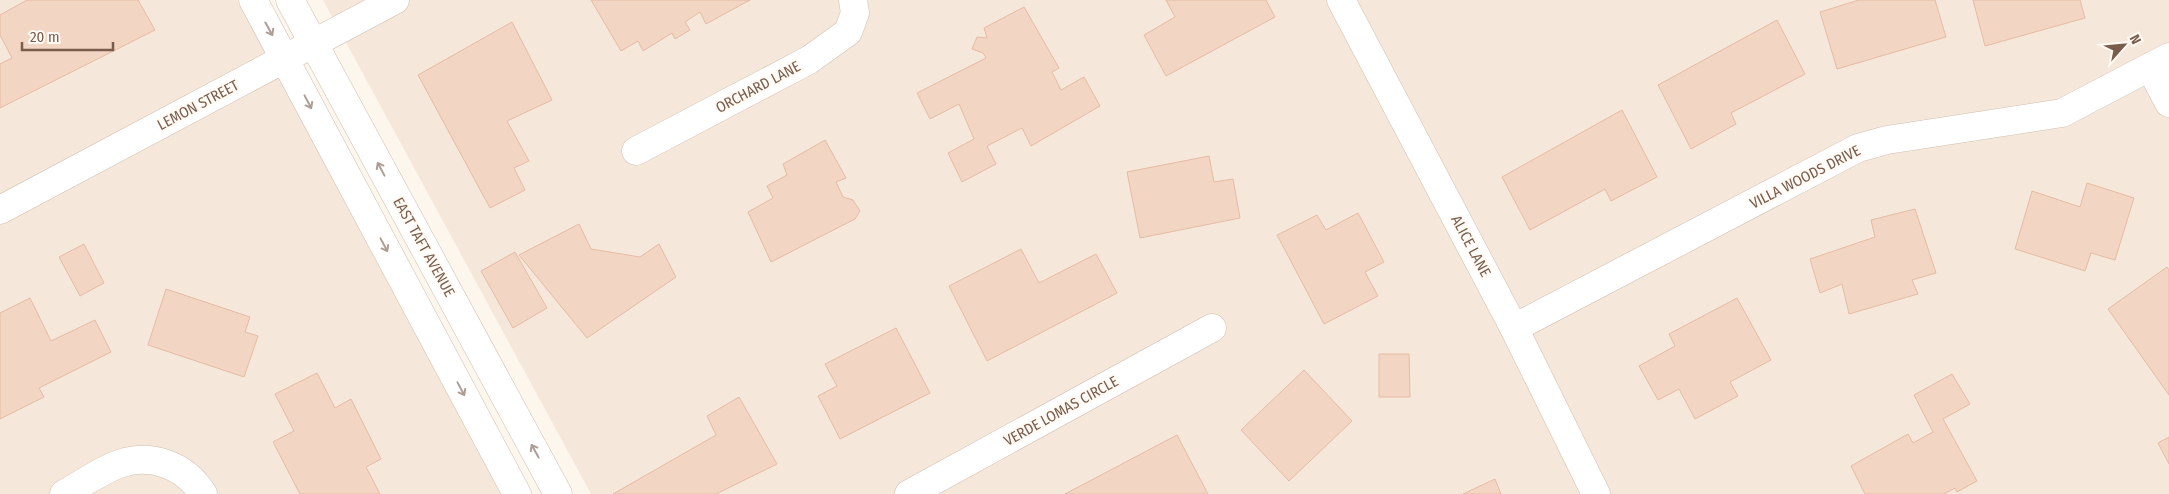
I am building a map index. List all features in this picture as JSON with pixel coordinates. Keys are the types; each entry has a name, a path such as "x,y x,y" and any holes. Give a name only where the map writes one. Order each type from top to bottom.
{"street":[{"path":"253,0 517,494"},
{"name":"EAST TAFT AVENUE","path":"290,0 558,494"},
{"name":"LEMON STREET","path":"0,210 395,0"},
{"name":"ORCHARD LANE","path":"636,152 809,60 848,32 854,13 853,0"},
{"name":"ALICE LANE","path":"1342,0 1514,328 1596,494"},
{"path":"2159,62 2169,103"},
{"name":"VILLA WOODS DRIVE","path":"1514,328 1858,148 1887,140 2062,113 2159,62"},
{"name":"VERDE LOMAS CIRCLE","path":"909,494 1212,328"},
{"path":"64,494 119,464 142,460 166,462 182,470 203,494"}],"shaded area":[{"path":"0,0 237,0 503,494 0,494"},
{"path":"323,0 2169,0 2169,494 591,494"}],"building":[{"path":"27,0 138,0 155,30 0,108 0,64 12,58 0,35 0,15"},
{"path":"591,0 750,0 706,24 700,12 685,22 690,30 675,39 672,33 643,51 638,41 621,51"},
{"path":"1166,0 1266,0 1275,17 1166,76 1144,35 1175,17"},
{"path":"1859,0 1935,0 1946,37 1837,69 1820,12"},
{"path":"1973,0 2080,0 2085,18 1985,46"},
{"path":"1024,7 1059,68 1052,72 1061,90 1084,77 1100,106 1031,146 1022,128 987,146 996,164 962,182 948,153 974,139 959,104 930,119 917,93 986,58 983,53 972,49 977,37 987,38 984,28"},
{"path":"1777,20 1805,74 1731,113 1736,124 1691,149 1658,85"},
{"path":"512,22 552,100 507,121 529,161 514,168 525,190 490,208 418,75"},
{"path":"1622,110 1657,177 1611,201 1605,189 1530,230 1502,177"},
{"path":"825,140 846,178 836,182 843,197 853,200 860,211 855,219 771,262 748,212 773,198 767,186 787,175 783,164"},
{"path":"1209,156 1214,182 1233,179 1240,218 1140,238 1127,172"},
{"path":"2087,183 2134,198 2115,260 2091,253 2085,271 2015,249 2032,191 2080,207"},
{"path":"1915,209 1936,273 1912,280 1918,294 1849,314 1842,284 1820,293 1810,259 1875,237 1871,220"},
{"path":"1358,213 1384,262 1365,272 1378,296 1324,324 1277,235 1317,215 1326,230"},
{"path":"579,224 591,249 640,257 659,244 676,277 587,338 519,255"},
{"path":"84,244 104,283 80,296 59,257"},
{"path":"1021,249 1039,283 1096,254 1117,293 987,361 949,286"},
{"path":"515,252 547,308 513,328 481,271"},
{"path":"2167,267 2169,270 2169,395 2108,309"},
{"path":"166,289 250,317 245,332 258,336 244,377 148,345"},
{"path":"30,298 51,341 95,320 111,352 39,388 44,397 0,419 0,313"},
{"path":"1737,298 1771,360 1730,382 1738,396 1695,419 1679,389 1658,400 1639,366 1675,346 1669,334"},
{"path":"896,328 930,393 840,439 818,396 837,386 825,364"},
{"path":"1379,354 1409,354 1410,397 1379,397"},
{"path":"1304,370 1352,421 1289,481 1241,430"},
{"path":"317,373 335,408 351,399 381,459 366,467 380,494 300,494 273,442 294,431 275,394"},
{"path":"1952,374 1970,404 1943,419 1977,481 1957,492 1955,488 1944,494 1865,494 1851,466 1908,434 1913,443 1933,432 1914,395"},
{"path":"739,397 777,464 716,494 613,494 716,435 707,416"},
{"path":"1177,435 1208,494 1065,494"},
{"path":"2169,437 2169,464 2158,443"},
{"path":"1495,479 1501,494 1463,494"}]}
